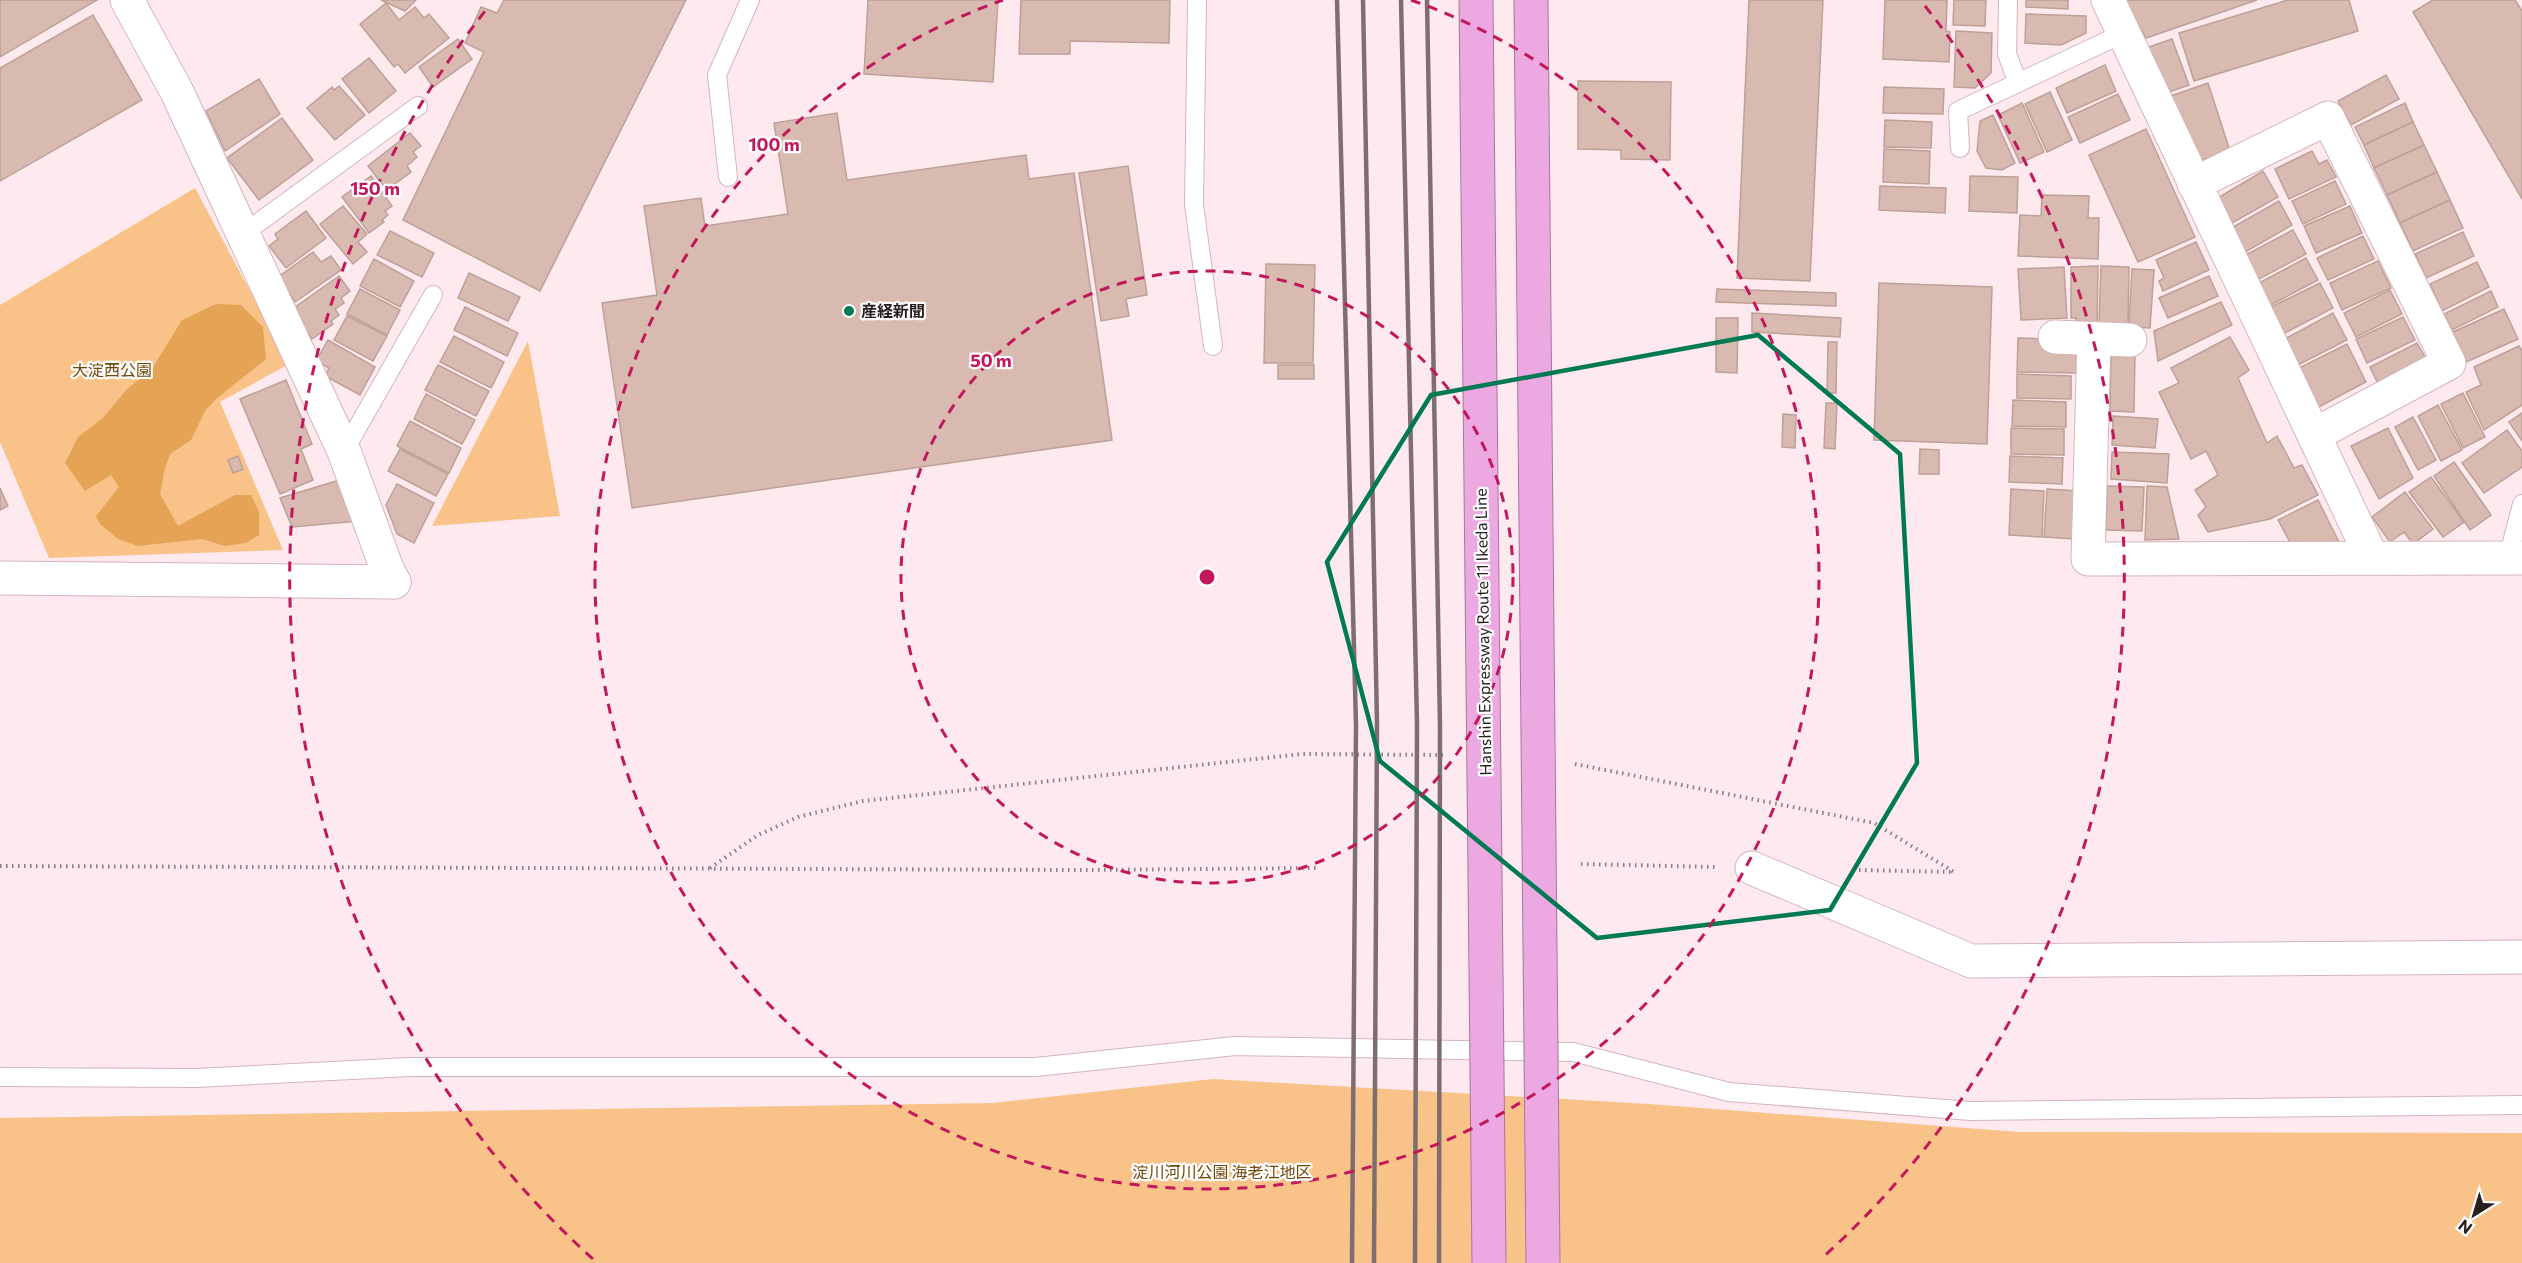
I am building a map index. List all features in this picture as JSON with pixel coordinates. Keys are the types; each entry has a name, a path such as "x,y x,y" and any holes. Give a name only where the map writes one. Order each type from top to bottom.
{"highway":[{"name":"Hanshin Expressway Route 11 Ikeda Line","path":"1476,0 1489,1263"},
{"path":"1532,0 1544,1263"}],"street":[{"path":"0,578 394,582 387,569 344,451 177,92 127,0"},
{"path":"2108,0 2372,558"},
{"path":"2194,184 2328,118 2449,363 2314,435"},
{"path":"2055,337 2130,340"},
{"path":"2094,339 2088,559 2515,558"},
{"path":"1752,868 1971,961 2522,957"}],"lane":[{"path":"728,177 717,75 750,0"},
{"path":"1197,0 1194,204 1213,346"},
{"path":"2008,2 2007,54 2018,83"},
{"path":"1960,148 1958,111 2124,33"},
{"path":"243,234 418,106"},
{"path":"344,451 433,295"},
{"path":"2515,558 2522,504"},
{"path":"0,1077 196,1078 410,1067 1036,1067 1235,1046 1573,1052 1729,1092 1971,1111 2522,1106"}],"path":[{"path":"710,869 758,835 798,817 863,801 1302,754 1453,755"},
{"path":"1570,763 1874,823 1954,872"},
{"path":"0,866 710,869 1320,868"}],"highlighted area":[{"path":"1758,335 1900,454 1917,763 1830,910 1597,938 1380,761 1327,562 1431,395"}],"green space":[{"name":"大淀西公園","path":"195,188 289,364 220,402 283,550 49,558 0,442 0,305"},
{"path":"528,341 560,516 432,526"},
{"name":"淀川河川公園 海老江地区","path":"1213,1079 1649,1104 2019,1132 2522,1133 2522,1263 0,1263 0,1118 993,1103"}],"shaded area":[{"path":"216,304 241,305 263,327 266,359 216,399 205,411 191,440 170,454 160,494 178,526 235,495 251,495 259,512 259,535 246,543 225,546 202,539 138,546 118,539 100,524 96,516 119,487 111,475 85,491 65,463 78,437 102,419 127,389 152,369 182,320"}],"building":[{"path":"0,0 97,0 0,57"},
{"path":"381,0 416,0 405,11"},
{"path":"504,0 686,0 540,291 403,220 484,52 465,43 481,7 497,13"},
{"path":"868,0 998,0 993,82 864,74"},
{"path":"1021,0 1170,0 1169,43 1070,41 1070,54 1019,54"},
{"path":"1749,0 1823,0 1810,281 1737,278"},
{"path":"1885,0 1947,0 1946,31 1950,32 1949,62 1883,59"},
{"path":"1954,0 1986,0 1985,26 1953,25"},
{"path":"2026,0 2068,0 2068,9 2026,7"},
{"path":"2124,0 2257,0 2146,38"},
{"path":"2288,0 2349,0 2358,31 2194,81 2179,33"},
{"path":"2433,0 2515,0 2522,11 2522,199 2413,12"},
{"path":"386,3 399,20 415,7 424,18 429,14 449,38 405,73 398,64 394,67 360,24"},
{"path":"2026,14 2086,16 2086,33 2061,45 2025,43"},
{"path":"93,15 142,100 0,181 0,68"},
{"path":"1956,31 1992,33 1991,73 1975,88 1954,87"},
{"path":"458,39 472,59 433,87 419,67"},
{"path":"2172,39 2189,85 2163,94 2146,48"},
{"path":"369,58 396,91 369,113 342,79"},
{"path":"2105,65 2116,91 2067,113 2056,88"},
{"path":"2386,75 2399,99 2351,125 2338,101"},
{"path":"259,79 280,114 225,151 206,111"},
{"path":"1578,81 1671,82 1670,160 1621,159 1621,150 1578,149"},
{"path":"2208,83 2229,148 2208,160 2194,157 2165,98"},
{"path":"339,86 365,115 335,140 307,108 332,87 334,90"},
{"path":"1884,87 1944,89 1943,114 1883,113"},
{"path":"2050,92 2072,140 2047,152 2025,104"},
{"path":"2118,94 2130,120 2080,143 2068,117"},
{"path":"2022,103 2044,152 2020,163 1998,115"},
{"path":"2405,103 2413,122 2364,145 2355,127"},
{"name":"産経新聞","path":"837,113 847,180 1026,155 1029,179 1074,173 1112,440 632,508 602,303 657,295 644,206 701,198 705,226 788,214 774,123"},
{"path":"1993,115 2015,163 2002,170 1986,168 1977,151 1980,121"},
{"path":"282,118 313,160 259,200 227,158"},
{"path":"1885,120 1932,122 1931,148 1884,147"},
{"path":"2413,122 2424,145 2374,168 2364,145"},
{"path":"2146,129 2195,237 2138,262 2089,155"},
{"path":"410,133 421,146 413,152 417,157 407,166 411,172 395,184 399,190 392,197 368,166"},
{"path":"2424,145 2437,172 2387,195 2374,168"},
{"path":"1884,149 1930,151 1929,184 1883,182"},
{"path":"2312,151 2319,164 2327,160 2336,177 2289,199 2275,169"},
{"path":"1128,166 1147,295 1126,299 1129,316 1101,321 1079,173"},
{"path":"2263,171 2278,197 2225,227 2214,208 2221,196"},
{"path":"2437,172 2450,200 2400,223 2387,195"},
{"path":"371,176 392,206 385,211 388,215 382,220 384,222 369,233 342,197"},
{"path":"1970,176 2018,177 2017,213 1969,211"},
{"path":"2335,181 2346,204 2303,224 2292,201"},
{"path":"1880,186 1946,188 1945,213 1879,210"},
{"path":"2042,195 2089,196 2088,218 2099,218 2098,259 2018,256 2020,215 2041,216"},
{"path":"2450,200 2463,228 2413,251 2400,223"},
{"path":"2279,201 2292,225 2240,255 2226,231"},
{"path":"343,206 367,234 358,242 367,252 353,264 320,224"},
{"path":"2350,206 2362,233 2316,253 2304,226"},
{"path":"306,211 326,238 286,268 269,246 278,239 275,234"},
{"path":"2293,230 2306,254 2255,281 2242,257"},
{"path":"390,231 434,253 422,277 377,255"},
{"path":"2463,232 2474,256 2426,278 2415,254"},
{"path":"2363,236 2374,259 2328,280 2317,258"},
{"path":"2196,242 2209,270 2163,291 2159,281 2164,278 2156,260"},
{"path":"313,252 321,262 331,256 341,270 295,302 278,277"},
{"path":"2306,258 2318,280 2267,307 2255,285"},
{"path":"374,259 414,281 400,307 360,286"},
{"path":"2378,261 2391,288 2342,310 2330,283"},
{"path":"2477,262 2489,287 2442,311 2430,284"},
{"path":"1266,264 1315,265 1313,363 1264,363"},
{"path":"2098,266 2097,328 2076,328 2076,318 2071,318 2071,267"},
{"path":"2101,266 2129,267 2128,324 2123,323 2122,330 2099,323"},
{"path":"2064,267 2067,318 2021,320 2018,269"},
{"path":"2132,269 2154,270 2150,328 2135,327 2135,324 2129,323"},
{"path":"469,273 520,297 508,321 458,298"},
{"path":"339,276 350,291 341,298 344,303 335,309 339,315 331,321 333,324 312,339 291,310"},
{"path":"2209,276 2218,296 2168,318 2159,298"},
{"path":"1879,283 1992,287 1987,444 1874,440"},
{"path":"2320,283 2333,308 2281,335 2267,309"},
{"path":"360,289 400,310 387,335 347,314"},
{"path":"1717,289 1836,293 1836,306 1716,302"},
{"path":"2390,290 2402,314 2356,337 2344,313"},
{"path":"2491,291 2498,307 2452,330 2444,314"},
{"path":"2221,302 2232,325 2158,361 2154,331"},
{"path":"465,307 518,333 507,356 454,330"},
{"path":"2504,309 2518,339 2466,362 2453,332"},
{"path":"1752,313 1841,318 1840,337 1752,332"},
{"path":"2333,313 2347,340 2296,366 2283,340"},
{"path":"347,316 387,336 373,361 334,340"},
{"path":"2403,317 2415,340 2367,363 2356,339"},
{"path":"1716,318 1738,318 1737,373 1716,372"},
{"path":"454,336 504,362 491,388 440,362"},
{"path":"2230,337 2249,370 2238,378 2267,443 2277,436 2294,468 2302,465 2318,495 2270,519 2208,532 2198,515 2206,507 2195,490 2218,475 2206,451 2191,459 2159,392 2179,383 2171,368"},
{"path":"2018,338 2047,339 2080,349 2080,373 2017,372"},
{"path":"328,340 375,367 360,395 325,376 329,368 316,361"},
{"path":"1828,342 1837,342 1836,393 1827,393"},
{"path":"2417,343 2426,359 2381,390 2370,367"},
{"path":"2347,344 2366,382 2315,409 2295,370"},
{"path":"2519,346 2522,351 2522,405 2484,430 2466,392 2481,385 2474,367"},
{"path":"2111,353 2135,353 2134,412 2110,411"},
{"path":"438,365 489,391 476,416 425,390"},
{"path":"1278,365 1314,365 1314,379 1278,379"},
{"path":"2017,374 2071,376 2071,399 2017,398"},
{"path":"286,380 312,444 301,449 313,480 280,494 240,399"},
{"path":"2463,393 2485,437 2463,448 2441,404"},
{"path":"426,394 475,420 462,444 414,419"},
{"path":"2013,400 2066,402 2066,427 2012,426"},
{"path":"1826,403 1837,403 1835,449 1824,448"},
{"path":"2438,405 2462,450 2441,461 2418,416"},
{"path":"2522,413 2522,441 2509,422"},
{"path":"1783,414 1796,415 1795,448 1782,447"},
{"path":"2113,416 2158,419 2155,448 2112,445"},
{"path":"2413,417 2436,460 2418,470 2395,427"},
{"path":"410,421 461,448 449,473 397,446"},
{"path":"2011,428 2064,429 2064,455 2011,454"},
{"path":"2388,428 2413,478 2379,499 2351,446"},
{"path":"2507,430 2522,451 2522,467 2484,493 2462,463"},
{"path":"400,449 448,474 436,496 388,471"},
{"path":"1920,449 1939,450 1939,474 1919,474"},
{"path":"2112,452 2169,454 2167,483 2111,479"},
{"path":"238,456 243,469 233,473 228,460"},
{"path":"2010,456 2063,458 2062,484 2009,482"},
{"path":"2454,462 2491,515 2470,530 2434,476"},
{"path":"2431,477 2464,522 2443,537 2409,492"},
{"path":"343,479 358,521 292,527 280,498"},
{"path":"397,484 434,503 414,543 397,534 386,505"},
{"path":"2107,486 2144,487 2142,531 2106,530"},
{"path":"2147,486 2167,487 2179,539 2145,540"},
{"path":"0,488 8,506 0,510"},
{"path":"2011,489 2044,491 2042,537 2009,535"},
{"path":"2047,489 2078,491 2075,539 2044,537"},
{"path":"2405,492 2433,529 2413,544 2404,532 2390,542 2372,517"},
{"path":"2318,500 2340,544 2290,542 2278,520"}],"railway":[{"path":"1337,0 1356,725 1352,1263"},
{"path":"1363,0 1377,724 1374,1263"},
{"path":"1401,0 1417,724 1415,1263"},
{"path":"1427,0 1440,726 1439,1263"}],"place":[{"name":"産経新聞","path":"849,311"}]}
